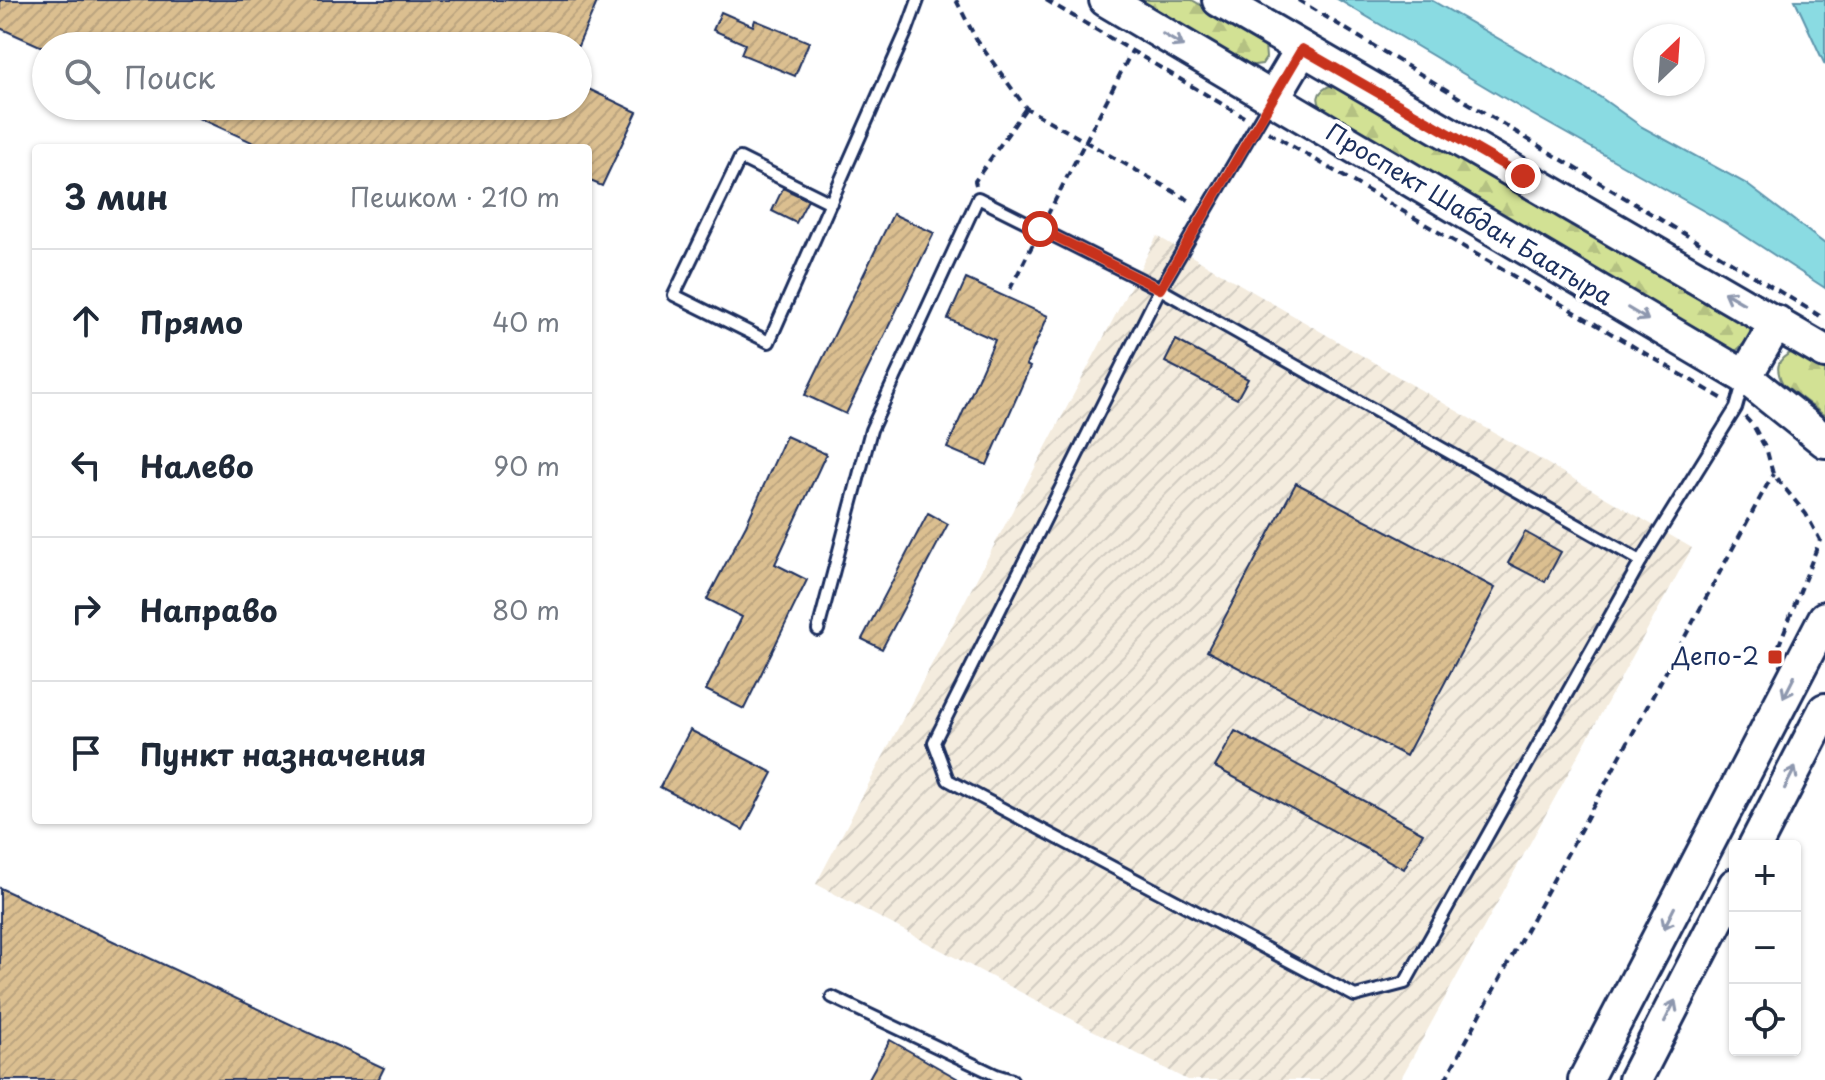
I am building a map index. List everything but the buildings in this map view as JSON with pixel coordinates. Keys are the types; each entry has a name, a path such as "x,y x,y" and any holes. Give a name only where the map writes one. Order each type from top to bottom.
{"main road":[{"name":"Проспект Шабдан Баатыра","path":"1106,0 1265,112 1825,441"},
{"path":"1219,0 1825,352"},
{"path":"1265,112 1302,49"},
{"path":"1741,393 1777,322"},
{"path":"1585,1080 1825,618"},
{"path":"1758,840 1825,710"},
{"path":"1635,1080 1729,897"}],"lane":[{"path":"831,203 740,158 674,295 769,342 831,203 918,0"},
{"path":"1265,112 1160,289 934,742 948,780 1355,996 1405,983 1641,561 1741,393"},
{"path":"818,630 871,430 978,198 1160,289 1641,561"},
{"path":"832,997 1012,1080"}],"path":[{"path":"956,0 976,39 1026,108 1207,210"},
{"path":"1046,0 1132,51 1265,112 1709,390 1741,393 1767,451 1773,474 1806,514 1820,540 1775,657"},
{"path":"1298,0 1825,319"},
{"path":"1010,289 1132,51"},
{"path":"978,198 975,181 1026,108"},
{"path":"1445,1080 1773,474"}],"shaded area":[{"name":"Депо-2","path":"1157,236 1692,548 1400,1080 1187,1080 816,884"}],"green space":[{"path":"1131,0 1192,0 1259,39 1265,45 1266,58 1262,64 1247,66"},
{"path":"1334,84 1747,322 1750,338 1737,350 1730,350 1327,115 1318,97"},
{"path":"1793,352 1825,370 1825,416 1783,384 1779,374 1780,361"}],"water":[{"path":"1339,0 1431,0 1600,97 1642,127 1745,183 1825,244 1825,288 1725,223 1521,108"},
{"path":"1795,0 1825,0 1825,65"}],"place":[{"name":"Депо-2","path":"1775,657"}],"route":[{"path":"1040,229 1160,289 1302,49 1523,176"}]}
